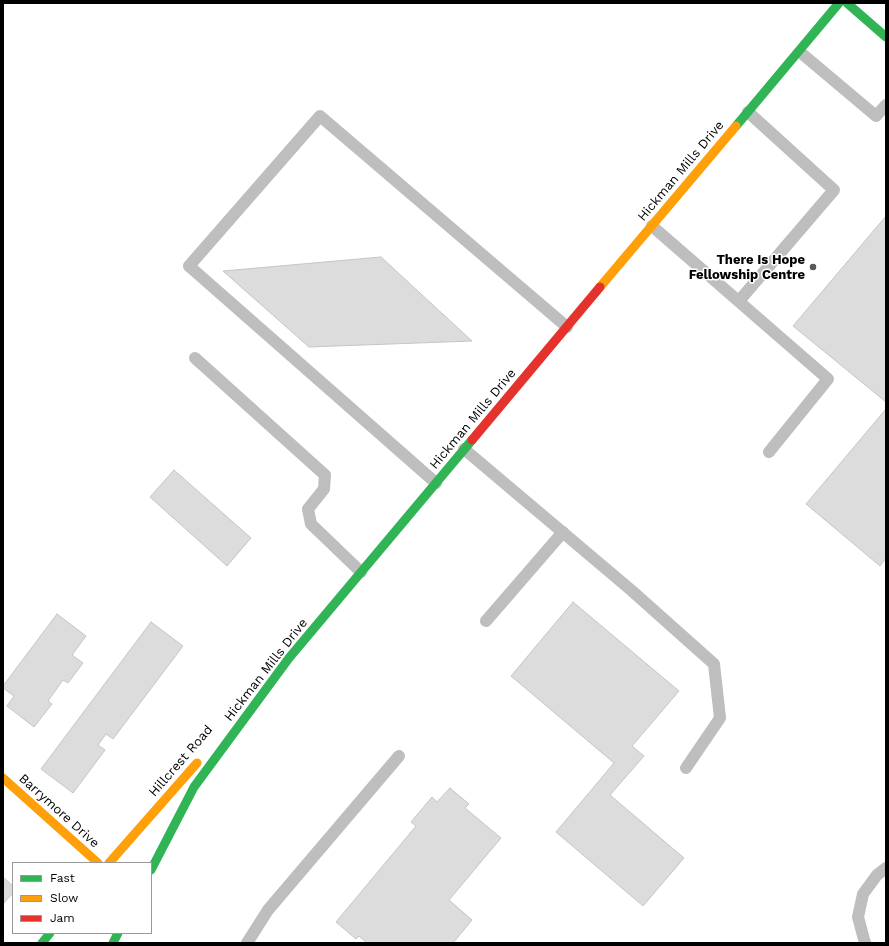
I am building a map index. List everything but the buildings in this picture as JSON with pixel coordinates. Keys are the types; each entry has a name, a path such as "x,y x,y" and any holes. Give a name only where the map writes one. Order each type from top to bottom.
{"street":[{"name":"Hickman Mills Drive","path":"152,868 194,787 289,658 840,3"},
{"path":"846,3 886,36"},
{"name":"Hillcrest Road","path":"217,740 289,658"},
{"name":"Hillcrest Road","path":"110,862 202,758"},
{"name":"Barrymore Drive","path":"3,778 97,862"},
{"path":"42,943 49,934"},
{"path":"113,943 118,934"}],"lane":[{"path":"800,52 876,116 886,105"},
{"path":"739,301 834,190 748,112"},
{"path":"436,483 189,266 320,116 567,327"},
{"path":"652,226 828,379 769,452"},
{"path":"196,358 325,475 324,489 308,509 311,524 361,572"},
{"path":"464,449 631,590 714,664 720,718 686,768"},
{"path":"486,621 563,532"},
{"path":"247,943 268,910 399,756"},
{"path":"865,943 858,917 863,894 877,875 886,868"}],"traffic: fast":[{"path":"736,126 839,3"},
{"path":"847,3 886,37"},
{"path":"152,868 194,787 289,658 472,440"},
{"path":"42,943 49,934"},
{"path":"113,943 118,934"}],"traffic: slow":[{"path":"600,287 736,126"},
{"path":"110,862 197,763"},
{"path":"3,778 97,862"}],"traffic: jam":[{"path":"472,440 600,287"}],"place":[{"name":"There Is Hope Fellowship Centre","path":"813,267"}]}
